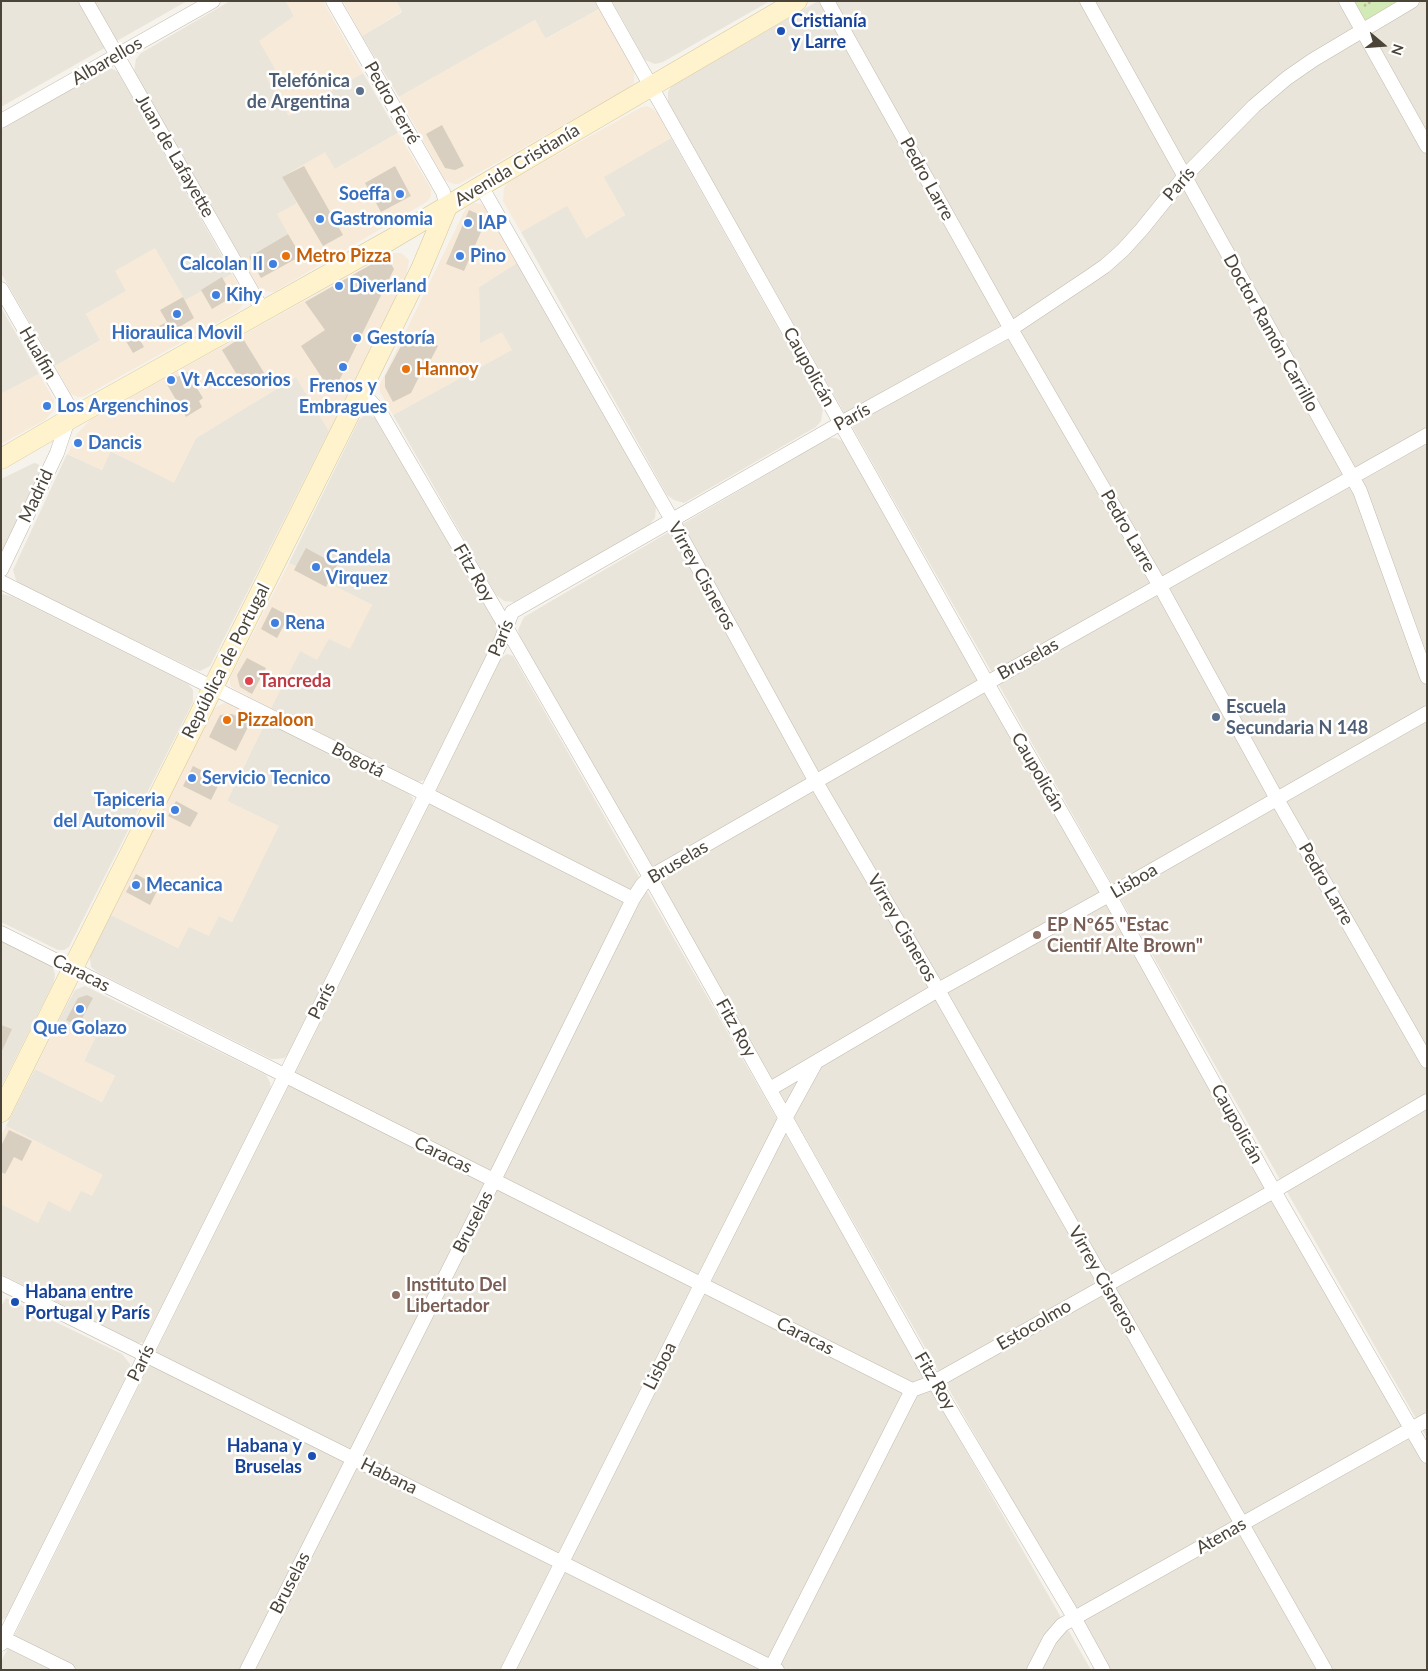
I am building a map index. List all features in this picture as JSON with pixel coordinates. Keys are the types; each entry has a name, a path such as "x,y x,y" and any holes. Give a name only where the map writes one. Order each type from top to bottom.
{"main road":[{"name":"Avenida Cristianía","path":"1,459 390,240 797,1"},
{"name":"República de Portugal","path":"1,1112 362,392 421,269 447,207"}],"street":[{"name":"Juan de Lafayette","path":"86,1 263,311"},
{"name":"Albarellos","path":"1,121 213,1"},
{"name":"Pedro Ferré","path":"333,1 443,192 447,207"},
{"name":"Caupolicán","path":"603,1 987,683 1109,895 1274,1191 1427,1456"},
{"name":"Pedro Larre","path":"827,1 1011,328 1160,586 1277,798 1427,1061"},
{"name":"Doctor Ramón Carrillo","path":"1087,1 1360,491 1427,677"},
{"path":"1346,1 1427,146"},
{"name":"París","path":"2,1640 426,794 498,646 512,612 1011,328 1105,266 1142,229 1184,177 1254,106 1287,78 1313,60 1412,1"},
{"name":"Virrey Cisneros","path":"481,186 672,520 816,782 938,990 1325,1670"},
{"name":"Hualfin","path":"1,289 67,403 68,420"},
{"name":"Fitz Roy","path":"362,392 380,412 506,627 650,877 934,1382 1075,1619 1103,1670"},
{"name":"Madrid","path":"1,570 57,453 68,420"},
{"name":"Bruselas","path":"247,1670 494,1180 633,899 642,885 650,877 987,683 1427,435"},
{"name":"Bogotá","path":"1,582 633,899"},
{"name":"Lisboa","path":"770,1089 938,990 1109,895 1427,713"},
{"name":"Caracas","path":"1,933 912,1390"},
{"name":"Lisboa","path":"508,1670 702,1283 815,1063"},
{"name":"Estocolmo","path":"912,1390 934,1382 1274,1191 1427,1101"},
{"name":"Habana","path":"1,1283 773,1669"},
{"path":"773,1669 912,1390"},
{"name":"Atenas","path":"1034,1670 1050,1639 1062,1625 1427,1420"},
{"path":"2,1640 68,1670"}],"shaded area":[{"path":"1,1 187,1 1,107"},
{"path":"230,1 286,1 294,16 276,71 267,77 289,115 363,73 398,133 335,169 283,177 297,203 288,234 243,261 134,72 136,59 141,53"},
{"path":"286,1 323,1 363,73 289,116 266,77 276,71 259,41 294,16"},
{"path":"343,1 396,1 402,11 362,36"},
{"path":"396,1 597,1 601,8 545,39 535,20 399,97 362,36 402,12"},
{"path":"612,1 770,1 663,62 655,64 645,60"},
{"path":"818,1 1427,1 1427,1438 668,103 668,92 672,85"},
{"path":"601,8 634,68 634,83 629,88 459,184 445,180 399,97 535,20 546,39"},
{"path":"107,67 118,72 232,274 185,301 155,249 116,271 126,291 86,314 101,340 55,366 1,273 1,130"},
{"path":"647,106 658,114 671,138 604,177 625,215 586,238 567,206 521,232 503,201 504,188 507,183 640,108"},
{"path":"398,133 431,189 431,196 428,201 274,292 263,291 259,288 243,261 288,234 277,214 297,203 282,177 325,152 335,169"},
{"path":"671,138 823,408 821,421 816,427 684,503 674,500 667,495 521,232 567,205 586,238 625,215 603,177"},
{"path":"474,203 481,204 487,209 520,261 479,287 480,343 502,332 512,350 393,415 380,392 380,384 466,208"},
{"path":"155,248 185,300 232,274 244,295 241,307 238,311 83,397 71,394 55,366 100,341 86,314 126,291 115,271"},
{"path":"391,253 401,253 409,260 406,277 329,431 296,377 196,438 174,483 111,451 102,470 68,454 77,434 90,420"},
{"path":"520,261 656,507 655,518 648,526 514,602 504,601 496,595 393,415 511,350 480,344 479,287"},
{"path":"1,307 39,374 1,394"},
{"path":"39,374 54,400 53,411 45,420 1,444 1,394"},
{"path":"296,377 329,431 210,666 200,671 194,669 19,584 16,580 13,570 67,454 102,470 110,451 174,482 196,438"},
{"path":"369,415 375,418 497,623 496,641 428,779 418,782 271,708 300,651 329,638 372,605 289,563 359,420 363,416"},
{"path":"829,438 836,438 844,442 1427,1461 1427,1670 1109,1670 520,637 518,630 524,617"},
{"path":"34,463 38,464 42,469 1,558 1,479"},
{"path":"289,563 372,605 350,649 329,639 317,660 300,651 271,708 233,688 230,685 230,678"},
{"path":"3,594 13,597 188,684 193,690 193,702 69,947 64,950 58,950 1,922 1,596"},
{"path":"507,654 513,656 1091,1670 1,1670 1,1662 501,658"},
{"path":"224,703 229,703 266,721 227,801 279,826 232,922 219,916 209,936 189,927 178,948 111,915 212,709"},
{"path":"266,721 408,793 413,798 411,812 289,1054 284,1058 277,1059 271,1059 97,972 91,967 90,959 90,954 111,915 178,948 189,926 219,916 232,922 278,826 227,801"},
{"path":"1,940 48,964 53,968 55,974 54,982 1,1087"},
{"path":"85,986 266,1075 270,1082 271,1089 145,1342 139,1343 1,1274 1,1204 38,1222 48,1201 81,1190 102,1175 6,1126 35,1069 102,1102 115,1076 84,1061 95,1038 59,1020 75,990"},
{"path":"59,1020 95,1038 84,1061 115,1076 102,1102 35,1069"},
{"path":"6,1126 103,1175 92,1196 81,1191 70,1212 48,1201 38,1223 1,1204 1,1136"},
{"path":"6,1298 122,1354 130,1364 130,1371 8,1616 1,1621 1,1307"}],"green space":[{"path":"1352,1 1401,1 1365,22"}],"building":[{"path":"442,125 464,166 455,170 445,168 426,134"},
{"name":"Gastronomia","path":"304,166 343,235 323,246 282,177"},
{"path":"395,166 411,196 381,212 365,183"},
{"path":"469,210 487,218 464,271 446,264"},
{"path":"288,234 301,256 261,278 249,257"},
{"path":"386,256 394,269 334,391 330,390 301,346 325,330 305,302"},
{"name":"Kihy","path":"222,277 229,290 227,300 212,309 201,290"},
{"name":"Hioraulica Movil","path":"183,297 194,318 165,336 159,326 167,322 160,310"},
{"path":"134,330 144,347 133,353 123,336"},
{"name":"Hannoy","path":"409,331 438,346 429,363 427,361 411,393 393,402 385,387 385,376"},
{"path":"242,337 266,376 245,388 222,350"},
{"path":"187,372 203,398 199,401 202,407 186,417 165,381"},
{"name":"Candela Virquez","path":"306,548 337,565 326,587 294,570"},
{"name":"Rena","path":"272,607 289,616 277,638 261,629"},
{"name":"Tancreda","path":"247,658 266,668 252,694 240,687 237,675"},
{"path":"232,714 250,723 236,751 209,737 220,715"},
{"path":"193,766 221,780 211,800 183,786"},
{"path":"176,801 198,813 190,827 168,816"},
{"path":"136,874 159,887 150,905 126,892"},
{"name":"Que Golazo","path":"87,995 93,998 78,1026 66,1020 78,998"},
{"path":"1,1025 12,1029 1,1053"},
{"path":"9,1130 32,1141 22,1161 14,1157 5,1174 1,1172 1,1146"}],"place":[{"name":"Cristianía y Larre","path":"781,31"},
{"name":"Telefónica de Argentina","path":"360,91"},
{"name":"Soeffa","path":"400,194"},
{"name":"Gastronomia","path":"320,219"},
{"name":"IAP","path":"468,223"},
{"name":"Metro Pizza","path":"286,256"},
{"name":"Pino","path":"460,256"},
{"name":"Calcolan II","path":"273,264"},
{"name":"Diverland","path":"339,286"},
{"name":"Kihy","path":"216,295"},
{"name":"Hioraulica Movil","path":"177,314"},
{"name":"Gestoría","path":"357,338"},
{"name":"Frenos y Embragues","path":"343,367"},
{"name":"Hannoy","path":"406,369"},
{"name":"Vt Accesorios","path":"171,380"},
{"name":"Los Argenchinos","path":"47,406"},
{"name":"Dancis","path":"78,443"},
{"name":"Candela Virquez","path":"316,567"},
{"name":"Rena","path":"275,623"},
{"name":"Tancreda","path":"249,681"},
{"name":"Escuela Secundaria N 148","path":"1216,717"},
{"name":"Pizzaloon","path":"227,720"},
{"name":"Servicio Tecnico","path":"192,778"},
{"name":"Tapiceria del Automovil","path":"175,810"},
{"name":"Mecanica","path":"136,885"},
{"name":"EP Nº65 \"Estac Cientif Alte Brown\"","path":"1037,935"},
{"name":"Que Golazo","path":"80,1009"},
{"name":"Instituto Del Libertador","path":"396,1295"},
{"name":"Habana entre Portugal y París","path":"15,1302"},
{"name":"Habana y Bruselas","path":"312,1456"}]}
